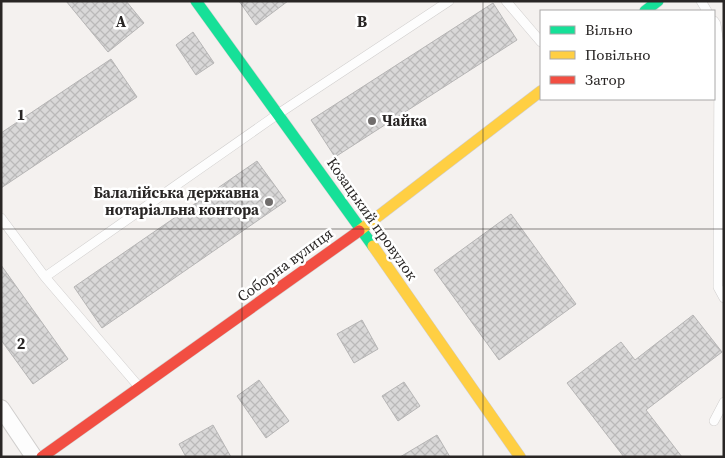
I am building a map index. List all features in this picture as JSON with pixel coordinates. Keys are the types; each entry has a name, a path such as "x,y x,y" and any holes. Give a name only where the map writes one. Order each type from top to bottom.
{"street":[{"name":"Козацький провулок","path":"196,1 362,229 520,457"},
{"path":"644,7 658,1"},
{"name":"Соборна вулиця","path":"42,457 362,229 540,92"},
{"path":"1,408 34,457"}],"lane":[{"path":"45,277 278,114 449,1"},
{"path":"506,1 540,41"},
{"path":"715,22 719,44 718,287 724,298"},
{"path":"1,218 45,277 140,388"},
{"path":"714,421 724,402"}],"building":[{"path":"66,1 126,1 144,23 108,52"},
{"path":"239,1 288,1 256,25"},
{"path":"493,3 517,40 335,157 311,120"},
{"path":"193,32 214,63 196,75 176,45"},
{"path":"111,59 137,97 1,188 1,133"},
{"path":"257,161 286,201 102,328 74,287"},
{"path":"511,214 576,304 499,360 434,270"},
{"path":"1,265 68,359 33,384 1,340"},
{"path":"693,315 722,352 646,410 682,457 624,457 567,383 621,342 635,360"},
{"path":"362,320 378,349 354,363 337,334"},
{"path":"259,380 289,421 266,438 237,396"},
{"path":"404,382 420,406 398,421 382,396"},
{"path":"213,425 231,457 186,457 179,444"},
{"path":"437,435 450,457 400,457"}],"traffic: fast":[{"path":"196,1 373,246"},
{"path":"646,10 658,1"}],"traffic: slow":[{"path":"359,231 540,92"},
{"path":"373,246 520,457"}],"traffic: jam":[{"path":"42,457 359,231"}],"place":[{"name":"Чайка","path":"372,121"},
{"name":"Балалійська державна нотаріальна контора","path":"269,202"}]}
